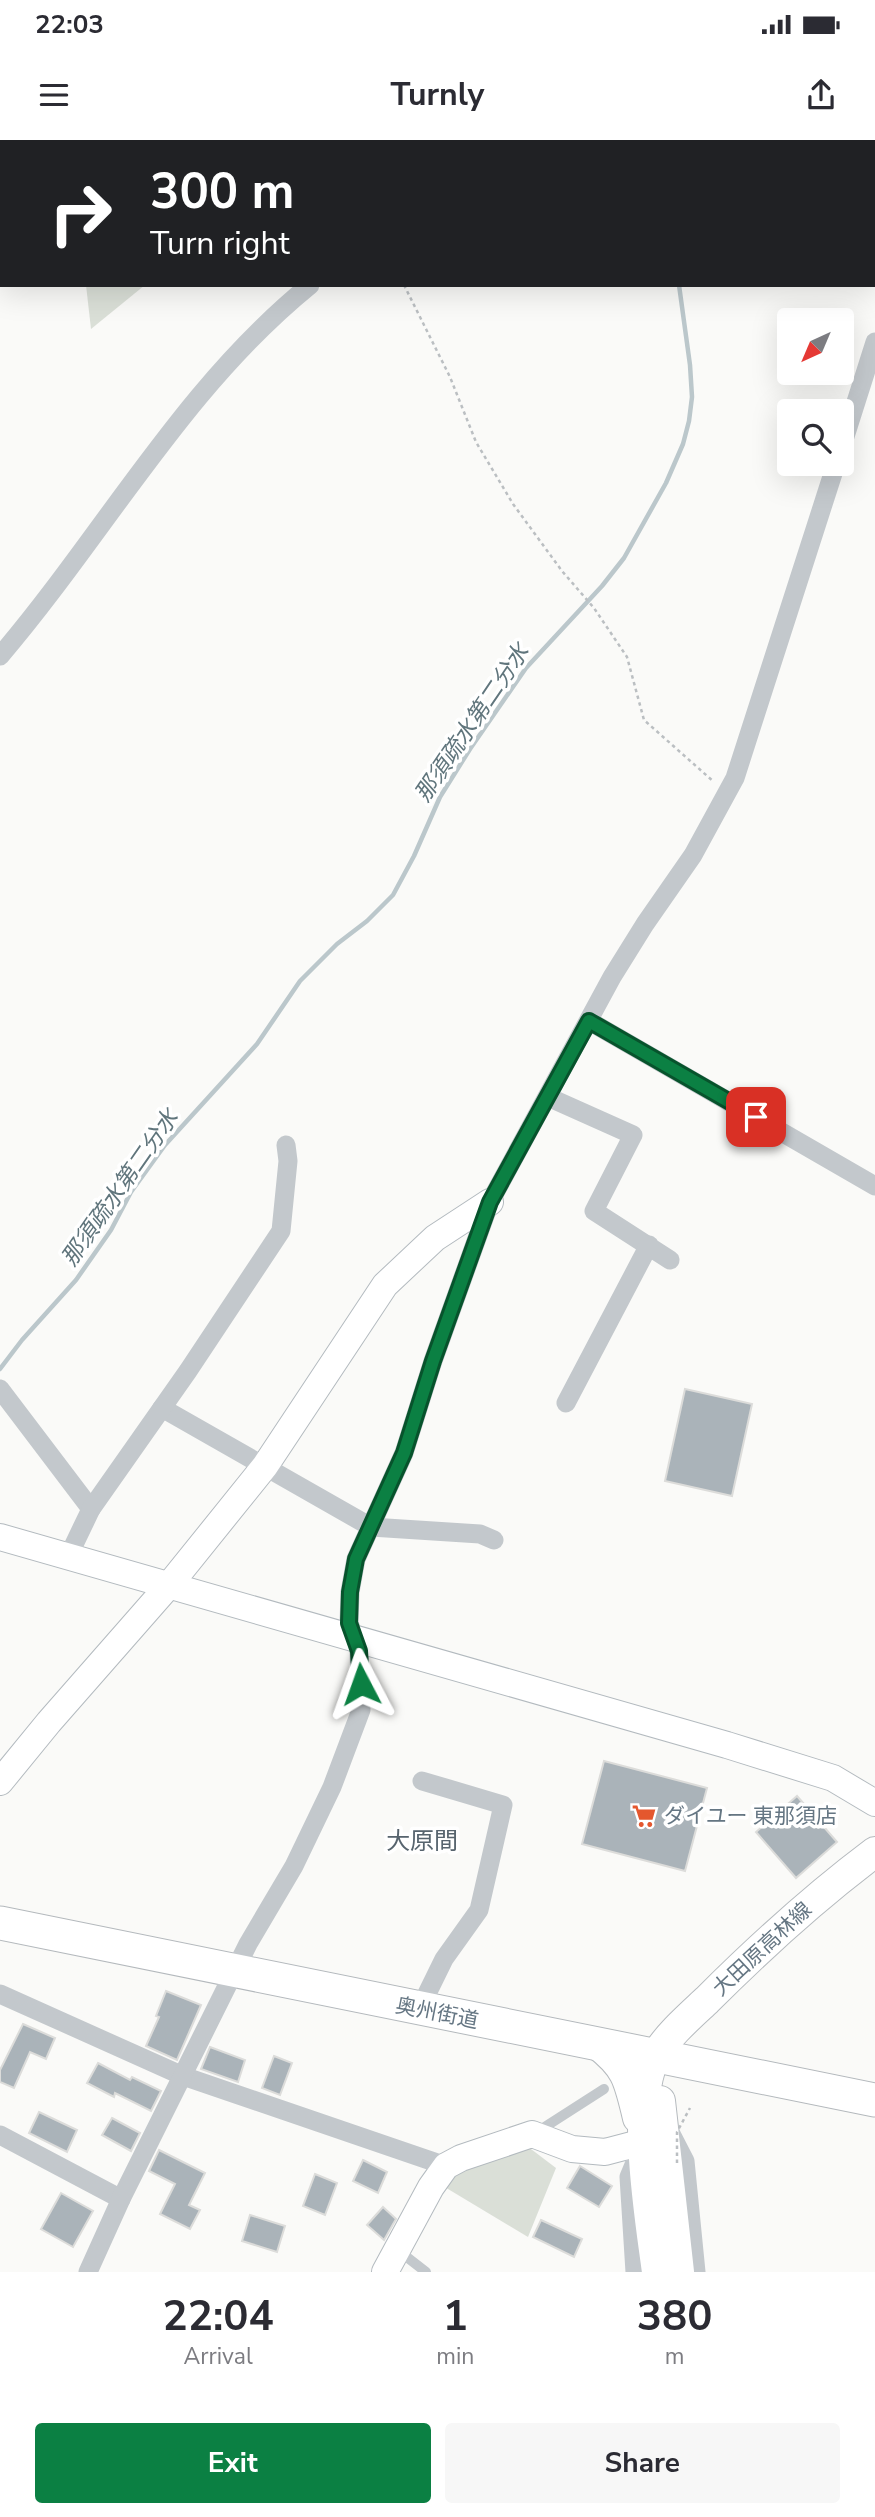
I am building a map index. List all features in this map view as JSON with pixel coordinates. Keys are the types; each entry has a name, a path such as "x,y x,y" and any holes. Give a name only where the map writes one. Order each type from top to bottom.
{"highway":[{"name":"奥州街道","path":"0,1923 419,2010 875,2100"}],"main road":[{"name":"大田原高林線","path":"643,2143 647,2087 656,2056 679,2028 753,1954 875,1852"},
{"name":"大田原高林線","path":"597,2044 616,2059 624,2073 643,2143 657,2272"},
{"path":"656,2056 675,2112 679,2272"}],"street":[{"path":"0,656 88,545 162,442 218,374 278,311 308,287"},
{"path":"854,408 875,342"},
{"path":"88,2272 121,2199 234,1971 294,1867 332,1787 361,1710 359,1651 349,1623 350,1592 356,1559 404,1453 433,1361 490,1202 645,924 693,855 735,778 832,476"},
{"path":"589,1021 875,1186"},
{"path":"548,1097 633,1135 594,1211 670,1260"},
{"path":"68,1557 91,1508 281,1231 288,1161 286,1145"},
{"path":"0,1782 170,1584 265,1466 385,1285 435,1238 490,1202"},
{"path":"566,1404 649,1245"},
{"path":"0,1389 91,1508"},
{"path":"162,1408 371,1527 480,1534 494,1540"},
{"path":"0,1537 727,1745 833,1778 875,1803"},
{"path":"419,2010 444,1959 479,1910 503,1805 422,1781"},
{"path":"0,1994 183,2076 446,2166"},
{"path":"675,2112 685,2161 696,2272"},
{"path":"391,2261 431,2187 446,2166 461,2158 532,2134 572,2149 605,2152 643,2143"},
{"path":"0,2135 121,2199"},
{"path":"635,2272 629,2177 643,2143"}],"lane":[{"path":"532,2134 604,2089"},
{"path":"391,2261 426,2272"}],"path":[{"path":"405,287 450,377 477,442 513,504 562,571 594,608 628,657 643,720 726,793"},
{"path":"675,2112 677,2163"}],"shaded area":[{"path":"86,287 143,287 91,329"},
{"path":"527,2146 556,2168 528,2237 443,2186 460,2165"}],"building":[{"path":"685,1389 752,1404 732,1496 665,1481"},
{"name":"ダイユー 東那須店","path":"604,1761 707,1788 685,1871 582,1844"},
{"path":"797,1796 837,1842 796,1878 756,1832"},
{"path":"166,1991 201,2005 177,2060 146,2046 159,2017 156,2016"},
{"path":"23,2024 55,2038 46,2059 30,2052 14,2088 0,2082 0,2070"},
{"path":"210,2047 245,2060 238,2082 201,2069"},
{"path":"274,2056 292,2063 280,2095 262,2088"},
{"path":"98,2063 130,2080 132,2077 161,2091 151,2111 87,2083"},
{"path":"39,2112 77,2130 67,2152 29,2133"},
{"path":"112,2118 140,2133 131,2151 102,2135"},
{"path":"159,2150 205,2173 189,2205 200,2210 190,2229 160,2214 175,2184 149,2171"},
{"path":"363,2160 387,2172 378,2193 353,2181"},
{"path":"580,2166 612,2186 599,2207 567,2188"},
{"path":"315,2174 337,2183 325,2215 303,2206"},
{"path":"61,2193 93,2211 73,2247 41,2229"},
{"path":"383,2207 396,2219 384,2240 367,2225"},
{"path":"250,2215 285,2226 277,2252 242,2241"},
{"path":"541,2220 582,2239 574,2257 533,2237"}],"waterway":[{"name":"那須疏水第二分水","path":"0,1369 22,1340 76,1280 111,1230 131,1192 165,1145 257,1044 300,981 393,895 440,797 470,749 526,668 602,586 624,558 666,483 683,444 689,421 692,397 690,365 679,287"}],"place":[{"name":"ダイユー 東那須店","path":"644,1816"}],"district":[{"name":"大原間","path":"422,1841"}],"route":[{"path":"361,1684 359,1651 349,1623 350,1592 356,1559 404,1453 433,1361 490,1202 589,1021 756,1117"}]}
